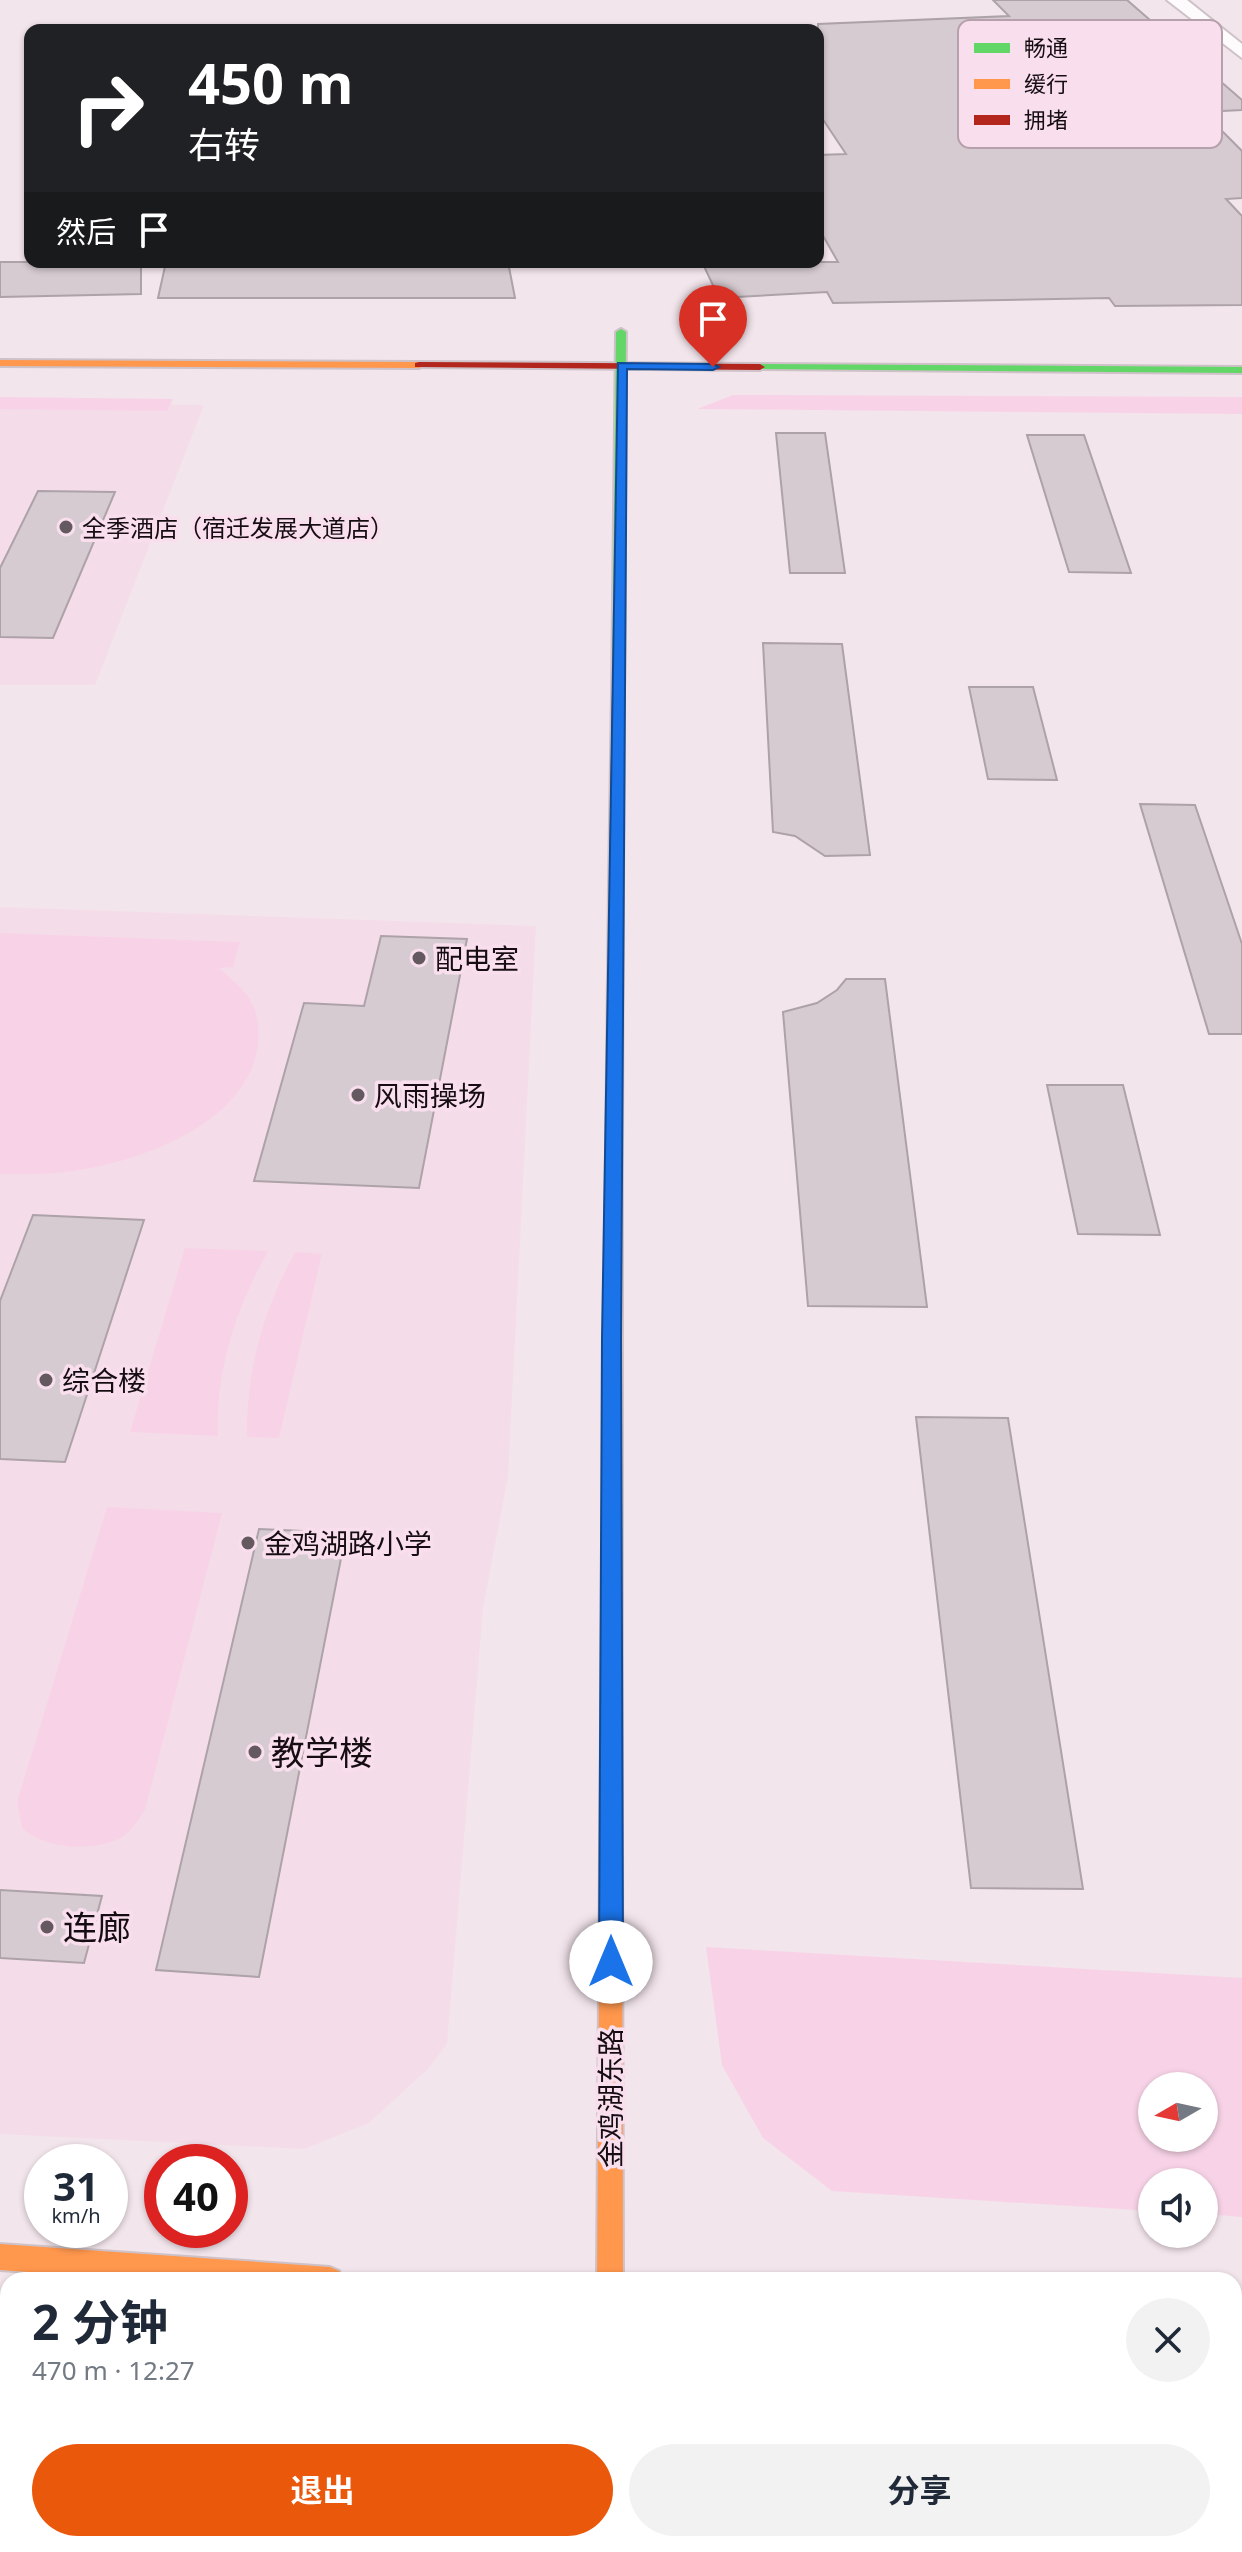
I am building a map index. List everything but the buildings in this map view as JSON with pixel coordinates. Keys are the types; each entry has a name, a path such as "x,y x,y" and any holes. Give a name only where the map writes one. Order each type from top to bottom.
{"main road":[{"path":"0,347 1242,354"},
{"path":"0,363 622,349 1242,370"},
{"name":"金鸡湖东路","path":"610,2272 612,1338 622,349"},
{"path":"0,2257 214,2272"},
{"path":"113,2265 121,2272"}],"street":[{"path":"1176,0 1201,20"},
{"path":"1222,37 1242,53"}],"shaded area":[{"path":"733,395 1242,397 1242,414 697,409"},
{"path":"0,397 173,399 167,411 0,409"},
{"path":"0,403 204,405 95,685 0,685"},
{"name":"金鸡湖路小学","path":"0,907 536,926 508,1477 483,1608 447,2044 428,2069 369,2123 304,2149 0,2134"},
{"path":"0,933 240,942 233,967 219,968 252,1003 258,1027 258,1045 250,1071 236,1094 216,1114 192,1131 138,1156 64,1172 0,1174"},
{"path":"185,1248 268,1251 246,1295 230,1340 220,1387 218,1436 130,1432"},
{"path":"295,1252 322,1254 279,1438 247,1437 253,1365 265,1319"},
{"path":"107,1507 222,1513 145,1810 131,1830 114,1841 87,1846 57,1845 43,1841 22,1828 17,1802"},
{"path":"706,1947 1242,1978 1242,2217 1218,2215 1218,2168 1138,2168 1138,2210 832,2191 763,2138 722,2065"}],"traffic: fast":[{"path":"618,692 621,332"},
{"path":"760,367 1242,370"},
{"path":"611,1844 614,1149"}],"traffic: slow":[{"path":"0,363 419,365"},
{"path":"614,1149 616,886"},
{"path":"610,2272 611,1844"},
{"path":"0,2257 215,2272"}],"traffic: jam":[{"path":"419,365 760,367"},
{"path":"616,886 618,692"}],"place":[{"name":"全季酒店（宿迁发展大道店）","path":"66,527"},
{"name":"配电室","path":"419,958"},
{"name":"风雨操场","path":"358,1095"},
{"name":"综合楼","path":"46,1380"},
{"name":"金鸡湖路小学","path":"248,1543"},
{"name":"教学楼","path":"255,1752"},
{"name":"连廊","path":"47,1927"}],"route":[{"path":"611,1962 612,1338 622,366 713,367"}]}
